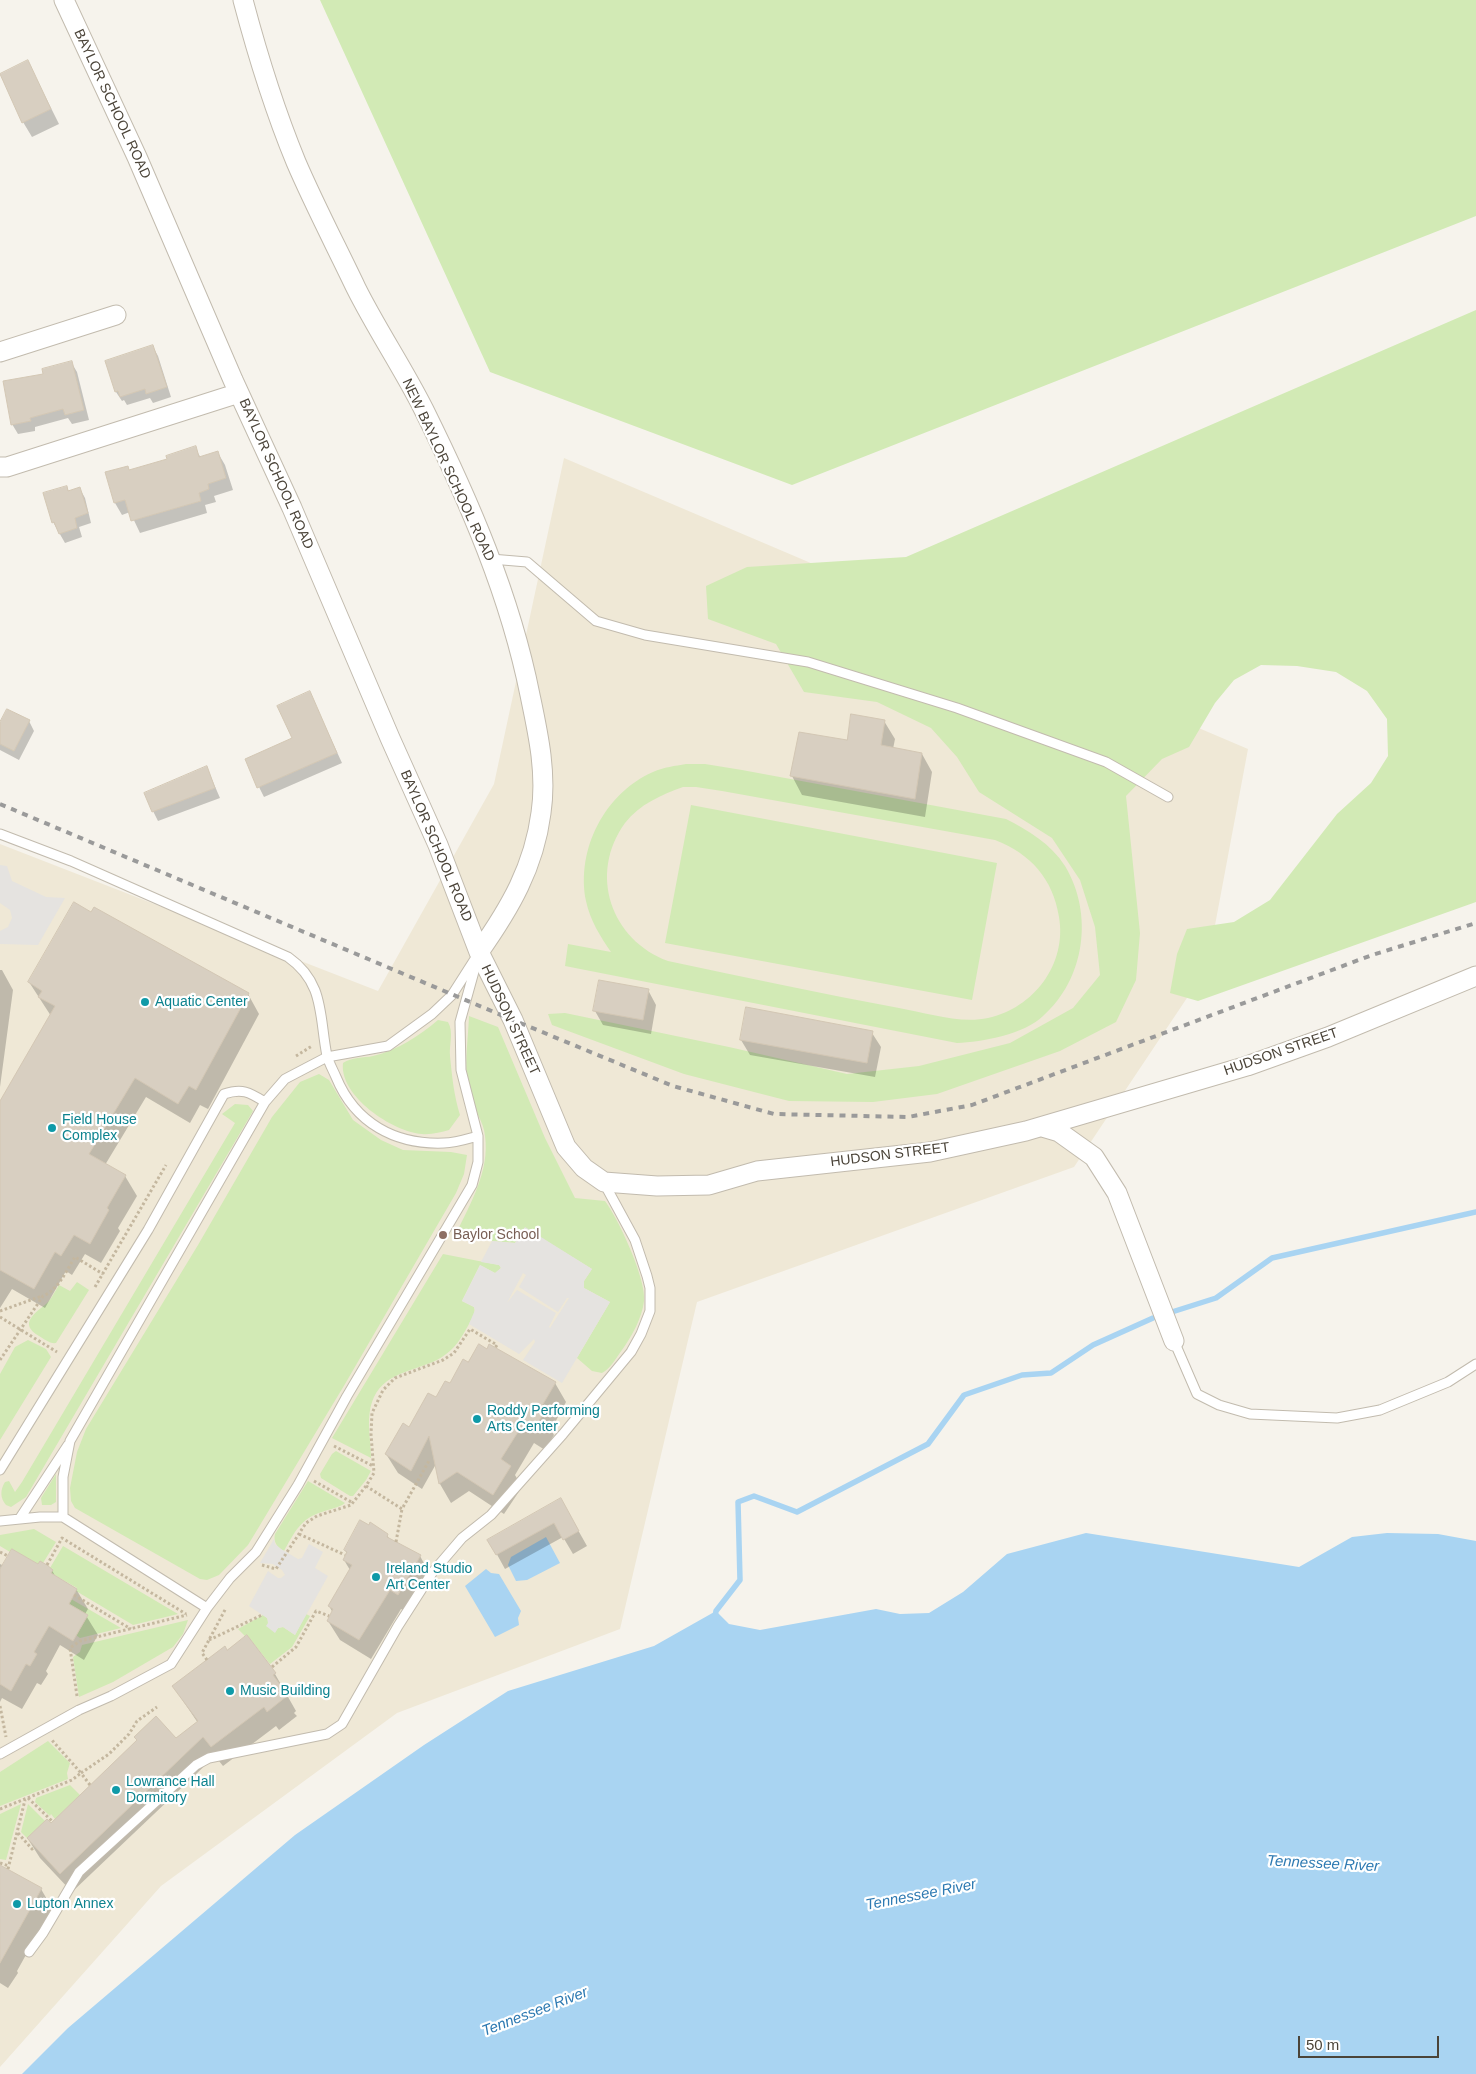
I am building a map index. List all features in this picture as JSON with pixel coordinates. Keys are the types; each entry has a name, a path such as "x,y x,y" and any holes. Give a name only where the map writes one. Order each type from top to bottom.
{"street":[{"name":"BAYLOR SCHOOL ROAD","path":"64,0 292,508 390,738 438,845 479,952"},
{"name":"NEW BAYLOR SCHOOL ROAD","path":"243,0 254,42 296,161 358,290 423,409 491,559 522,654 542,750 542,810 535,850 524,877 503,919 479,952"},
{"path":"0,352 116,315"},
{"path":"0,467 7,467 239,393"},
{"name":"HUDSON STREET","path":"479,952 513,1020 566,1147 584,1168 604,1182 657,1186 709,1185 757,1170 930,1152 1042,1127 1247,1066 1328,1037 1476,976"},
{"path":"1042,1127 1059,1132 1094,1157 1117,1193 1174,1342"}],"lane":[{"path":"491,559 527,562 596,621 645,634 808,662 957,708 1106,762 1168,796"},
{"path":"0,834 71,861 288,957 302,967 316,994 321,1011 328,1057 339,1085 350,1104 364,1120 394,1135 420,1142 446,1144 478,1136"},
{"path":"20,1518 70,1441 265,1102 285,1079 328,1057 388,1046 432,1014 452,995 479,952"},
{"path":"4,1752 78,1710 111,1696 171,1664 207,1608 230,1578 256,1552 298,1485 347,1396 472,1185 478,1162 478,1136 461,1070 460,1022 479,952"},
{"path":"0,1470 67,1358 148,1230 224,1094 237,1089 265,1102"},
{"path":"29,1952 43,1933 79,1872 196,1766 209,1758 327,1734 342,1724 398,1626 432,1573 462,1538 491,1515 563,1434 631,1352 641,1334 650,1311 650,1288 634,1240 604,1182"},
{"path":"1174,1342 1197,1394 1219,1405 1250,1414 1338,1418 1380,1410 1448,1382 1476,1364"},
{"path":"62,1518 63,1477 70,1441"},
{"path":"0,1521 20,1518 62,1518 207,1608"}],"path":[{"path":"0,1311 50,1293 75,1258 115,1282"},
{"path":"0,1360 43,1296"},
{"path":"0,1317 67,1358"},
{"path":"255,1570 263,1565 276,1568 306,1523 317,1516 353,1503 366,1486 374,1473 371,1434 372,1413 376,1401 389,1383 395,1378 436,1364 454,1353 470,1328 497,1345 495,1348"},
{"path":"329,1452 333,1445 374,1466"},
{"path":"396,1542 402,1509 430,1459"},
{"path":"317,1473 313,1480 353,1503"},
{"path":"366,1486 402,1509"},
{"path":"299,1534 345,1556"},
{"path":"47,1565 62,1538 187,1614 80,1641 70,1648 78,1710"},
{"path":"0,1552 8,1556"},
{"path":"74,1595 132,1629"},
{"path":"207,1660 202,1653 228,1604"},
{"path":"272,1667 296,1647 316,1611 330,1616"},
{"path":"208,1640 262,1615"},
{"path":"0,1706 4,1752"},
{"path":"0,1809 72,1780 109,1754 129,1734 137,1721 157,1707"},
{"path":"44,1730 90,1785"},
{"path":"27,1799 52,1821"},
{"path":"0,1863 9,1868 27,1799"},
{"path":"17,1832 32,1849 35,1847"}],"shaded area":[{"name":"Baylor School","path":"564,458 1248,749 1207,968 1074,1167 697,1302 620,1629 397,1713 161,1886 0,2067 0,844 378,991 494,784"},
{"path":"0,865 7,866 12,881 46,897 65,898 38,945 0,944 0,931 8,927 12,918 10,910 0,903"},
{"path":"525,1227 592,1269 584,1281 584,1288 610,1302 562,1383 523,1360 535,1342 534,1339 519,1354 469,1324 475,1310 474,1307 462,1301 480,1265 495,1273 501,1268 499,1265 481,1262 492,1241 515,1243","holes":["523,1273 526,1275 519,1287 558,1312 567,1298 569,1298 550,1328 556,1313 517,1290 507,1303"]},
{"path":"274,1539 275,1544 281,1549 298,1559 302,1558 309,1544 323,1552 315,1568 328,1576 295,1635 283,1627 278,1628 275,1633 266,1626 268,1623 267,1618 249,1606 268,1571 278,1578 285,1575 282,1570 273,1564 260,1563"}],"green space":[{"path":"320,0 1476,0 1476,216 792,485 490,372"},
{"path":"1476,310 1476,902 1198,1001 1170,993 1177,954 1187,929 1234,922 1270,900 1337,814 1371,783 1388,756 1387,719 1367,691 1336,672 1297,666 1261,665 1234,680 1215,703 1189,747 1162,759 1126,796 1140,933 1136,980 1116,1022 1060,1051 937,1094 873,1102 789,1101 684,1074 552,1025 548,1014 565,1013 847,1074 919,1066 1010,1043 1073,1008 1100,975 1095,927 1080,880 1052,838 979,792 957,757 931,728 877,702 804,692 776,644 708,619 706,586 747,567 906,557"},
{"path":"686,764 705,764 742,770 1006,819 1023,828 1046,844 1065,866 1080,904 1081,945 1076,965 1068,984 1057,1001 1043,1016 1025,1028 990,1039 957,1043 565,966 568,944 611,952 590,915 586,901 584,881 590,843 608,808 636,781 657,770","holes":["683,787 696,787 995,840 1008,846 1029,860 1046,880 1052,891 1059,917 1060,934 1058,951 1052,967 1044,981 1020,1005 1005,1013 988,1018 966,1020 932,1015 668,961 648,951 632,938 620,922 611,903 607,884 608,863 614,843 625,823 637,810 659,797"]},
{"path":"691,805 997,863 972,1000 665,943"},
{"path":"469,1016 498,1027 545,1138 575,1198 605,1201 624,1235 636,1265 644,1291 641,1314 626,1345 611,1366 602,1373 592,1371 577,1358 610,1302 584,1288 584,1281 592,1269 525,1228 515,1243 456,1234 478,1187 485,1162 486,1149 483,1126 470,1097 468,1087 466,1057"},
{"path":"438,1020 448,1022 450,1026 450,1056 460,1115 449,1130 429,1134 410,1132 383,1119 359,1099 350,1088 344,1075 343,1063 373,1056 400,1046 416,1037"},
{"path":"319,1074 329,1080 353,1120 381,1140 403,1150 451,1152 467,1155 464,1174 456,1193 345,1384 248,1545 219,1575 207,1580 200,1579 75,1508 71,1501 70,1488 77,1452 86,1429 198,1245 272,1117 300,1082"},
{"path":"235,1104 248,1105 253,1111 26,1497 11,1507 6,1505 1,1494 5,1482 9,1481 15,1492 22,1482 235,1123 222,1114"},
{"path":"443,1254 499,1265 501,1268 495,1273 480,1265 462,1301 474,1307 474,1314 461,1338 451,1350 433,1362 395,1376 380,1388 374,1397 370,1412 371,1458 332,1438"},
{"path":"77,1282 89,1290 56,1343 47,1341 33,1332 29,1323 30,1319 48,1302 59,1285 70,1291"},
{"path":"28,1340 46,1349 51,1357 0,1440 0,1374 15,1347"},
{"path":"336,1451 371,1471 353,1496 321,1478 320,1474 332,1454"},
{"path":"56,1474 56,1502 51,1505 42,1505 41,1498"},
{"path":"308,1481 345,1503 303,1522 284,1551 276,1544 275,1534"},
{"path":"34,1529 56,1542 43,1563 38,1564 12,1549 10,1552 0,1546 0,1535"},
{"path":"63,1546 178,1614 133,1625 76,1591 77,1588 51,1573 53,1569 50,1568"},
{"path":"71,1599 121,1628 80,1638 76,1635 88,1615 68,1604"},
{"path":"306,1614 310,1616 292,1647 270,1664 247,1635 245,1636 238,1629 263,1615 267,1618 275,1632 278,1628 283,1627 295,1635"},
{"path":"188,1620 183,1634 173,1647 113,1682 79,1697 73,1657 80,1652 82,1645"},
{"path":"48,1741 70,1763 67,1773 68,1779 0,1806 0,1772"},
{"path":"70,1785 80,1795 55,1819 35,1802 36,1798"},
{"path":"21,1804 6,1860 0,1859 0,1814"},
{"path":"28,1804 45,1821 27,1838 21,1832"}],"water":[{"name":"Tennessee River","path":"1086,1533 1299,1567 1352,1537 1387,1533 1438,1534 1476,1541 1476,2074 22,2074 68,2028 295,1835 424,1745 508,1691 654,1646 716,1611 729,1624 760,1630 876,1609 900,1614 929,1613 963,1592 1007,1554"},
{"path":"546,1537 560,1563 527,1580 516,1581 508,1565 511,1557"},
{"path":"486,1569 491,1573 499,1574 521,1611 518,1618 519,1625 495,1637 465,1586"}],"building":[{"path":"28,60 51,109 22,123 0,74"},
{"path":"153,345 167,387 146,394 145,389 120,397 118,391 115,392 105,361"},
{"path":"72,361 84,410 65,415 63,409 30,418 31,421 11,425 3,381 43,374 42,369"},
{"path":"196,446 199,457 218,451 226,478 208,484 209,489 199,493 201,501 131,521 125,500 114,503 105,472 128,466 129,470 167,459 166,456"},
{"path":"67,486 68,491 80,487 88,513 75,518 77,528 59,534 54,522 52,523 43,493"},
{"path":"310,691 337,753 257,788 245,759 292,738 277,706"},
{"path":"7,709 30,720 14,751 0,744 0,722"},
{"path":"851,714 885,720 881,745 922,753 915,799 790,776 799,732 847,740"},
{"path":"207,766 215,788 152,812 144,793"},
{"path":"74,902 91,912 94,907 249,993 196,1090 189,1086 178,1104 135,1078 89,1154 126,1175 107,1208 109,1210 90,1244 74,1235 61,1256 55,1252 34,1289 0,1270 0,1101 55,1006 38,997 42,991 28,982"},
{"path":"599,980 649,989 643,1020 593,1011"},
{"path":"746,1007 873,1031 867,1063 740,1040"},
{"name":"Roddy Performing Arts Center","path":"479,1344 487,1349 489,1344 556,1382 539,1411 543,1414 533,1431 523,1424 501,1459 511,1466 493,1495 457,1472 439,1484 429,1436 411,1471 385,1454 403,1423 409,1427 428,1393 436,1397 445,1381 450,1383 463,1359 468,1362"},
{"path":"561,1498 579,1531 563,1540 554,1523 496,1555 487,1540"},
{"name":"Ireland Studio Art Center","path":"360,1520 369,1525 370,1522 388,1534 387,1537 421,1555 398,1595 390,1590 359,1640 327,1621 333,1609 328,1606 352,1565 343,1560 347,1552 344,1550"},
{"path":"12,1549 38,1564 40,1561 47,1565 53,1570 51,1573 77,1589 69,1604 88,1615 73,1641 49,1626 34,1652 37,1654 30,1666 26,1664 11,1691 0,1684 0,1569"},
{"path":"247,1635 276,1673 273,1675 287,1696 267,1712 264,1707 211,1747 203,1737 60,1874 27,1838 47,1819 51,1823 137,1740 134,1737 156,1716 176,1738 198,1721 172,1686 225,1646 227,1650"},
{"name":"Lupton Annex","path":"0,1865 42,1888 0,1963"}],"waterway":[{"path":"715,1617 716,1611 740,1580 738,1502 754,1496 797,1512 928,1444 964,1395 1022,1375 1051,1373 1093,1345 1153,1318 1216,1298 1272,1258 1476,1212"}],"railway":[{"path":"0,804 673,1086 774,1114 908,1117 972,1105 1372,955 1476,923"}],"place":[{"name":"Aquatic Center","path":"145,1002"},
{"name":"Field House Complex","path":"52,1128"},
{"name":"Baylor School","path":"443,1235"},
{"name":"Roddy Performing Arts Center","path":"477,1419"},
{"name":"Ireland Studio Art Center","path":"376,1577"},
{"name":"Music Building","path":"230,1691"},
{"name":"Lowrance Hall Dormitory","path":"116,1790"},
{"name":"Lupton Annex","path":"17,1904"}]}
